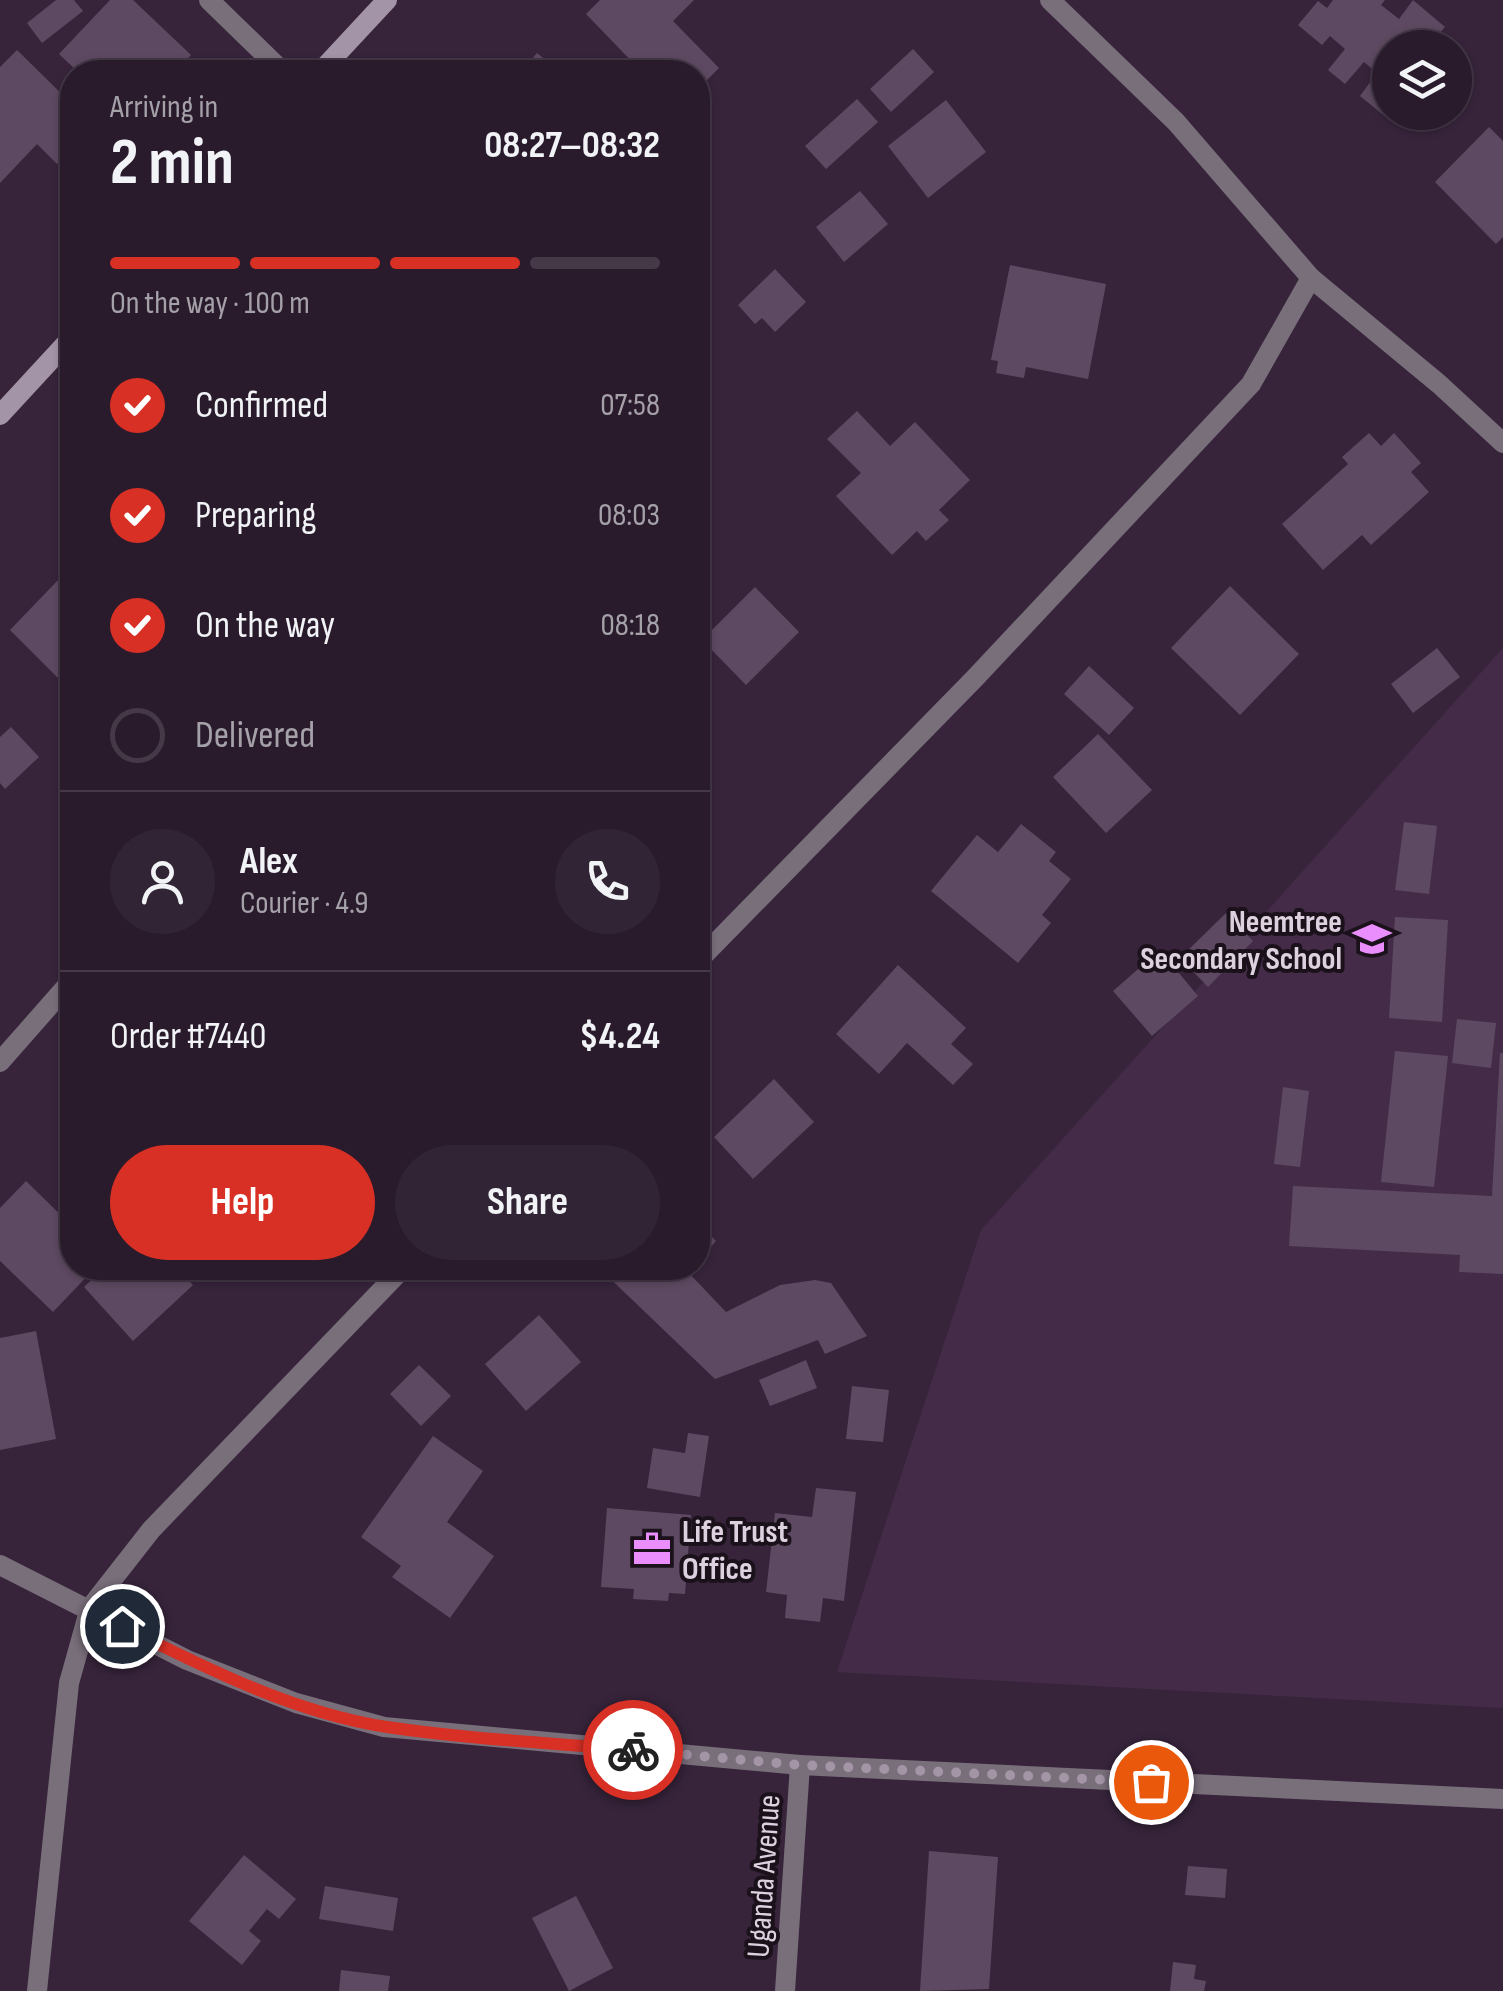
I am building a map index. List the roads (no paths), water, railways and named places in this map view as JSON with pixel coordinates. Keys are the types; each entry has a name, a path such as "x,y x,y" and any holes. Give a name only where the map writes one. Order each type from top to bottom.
{"main road":[{"path":"331,60 387,0"},
{"path":"0,414 60,350"}],"street":[{"path":"209,0 270,60"},
{"path":"1050,0 1176,122 1311,278 1440,384 1503,443"},
{"path":"710,949 975,678 1251,384 1311,278"},
{"path":"0,1062 60,994"},
{"path":"37,1991 70,1683 90,1608 151,1530 391,1280"},
{"path":"0,1564 206,1667 296,1703 384,1727 800,1765 1503,1799"},
{"name":"Uganda Avenue","path":"786,1991 800,1765"}],"place":[{"name":"Neemtree Secondary School","path":"1372,939"},
{"name":"Life Trust Office","path":"652,1549"}]}
